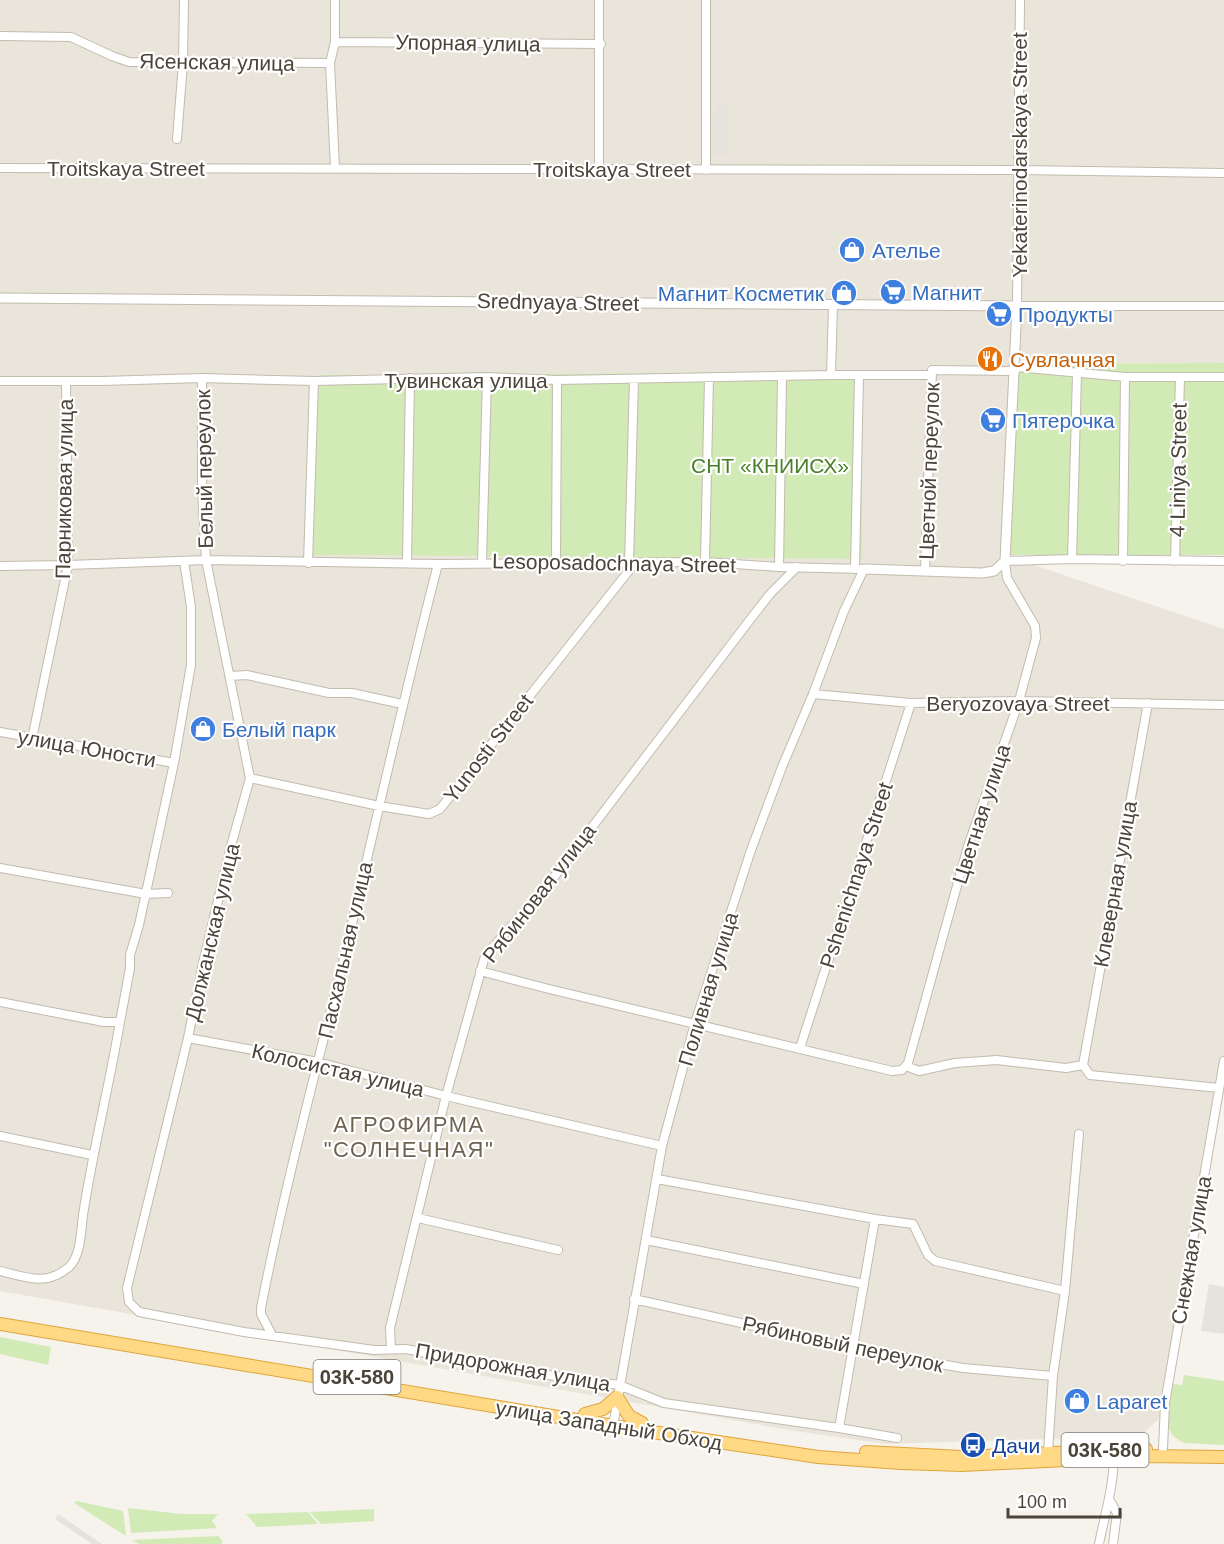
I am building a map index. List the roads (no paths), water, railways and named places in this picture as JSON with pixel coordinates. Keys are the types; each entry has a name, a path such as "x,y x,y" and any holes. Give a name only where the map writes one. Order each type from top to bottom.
{"highway":[{"name":"улица Западный Обход","path":"0,1316 585,1414 613,1422 642,1423 818,1449 961,1457 1048,1452 1224,1457"},
{"name":"улица Западный Обход","path":"0,1324 818,1457 962,1466 1114,1455 1163,1449 1224,1449"},
{"path":"585,1414 603,1409 618,1391 629,1416 642,1423"}],"street":[{"path":"177,139 183,63 184,0"},
{"path":"335,0 335,42 330,63 335,168"},
{"path":"599,0 599,168"},
{"path":"706,0 706,170"},
{"name":"Yekaterinodarskaya Street","path":"1005,561 1017,306 1020,0"},
{"name":"Ясенская улица","path":"0,36 71,37 129,62 330,63"},
{"name":"Упорная улица","path":"335,42 600,44"},
{"name":"Troitskaya Street","path":"0,168 599,168 618,170 1019,170 1224,173"},
{"name":"Srednyaya Street","path":"0,298 1224,306"},
{"path":"831,375 833,305"},
{"name":"Тувинская улица","path":"0,381 202,378 314,381 487,377 557,380 859,376 1015,369 1125,377 1224,377"},
{"name":"Цветной переулок","path":"925,571 932,373"},
{"path":"1072,559 1077,374"},
{"path":"859,376 860,569"},
{"path":"482,562 487,377"},
{"path":"779,567 782,377"},
{"path":"1123,561 1125,377"},
{"name":"Белый переулок","path":"202,378 202,490 206,560"},
{"path":"407,562 410,378"},
{"path":"705,562 709,378"},
{"name":"4 Liniya Street","path":"1176,561 1180,378"},
{"path":"632,563 634,379"},
{"path":"556,563 557,380"},
{"name":"Парниковая улица","path":"32,739 68,566 66,381"},
{"path":"308,563 314,381"},
{"name":"Lesoposadochnaya Street","path":"0,566 68,566 206,560 438,564 705,562 779,567 982,573 994,571 1005,561 1072,559 1224,561"},
{"name":"Должанская улица","path":"129,1302 128,1288 188,1038 228,857 250,778 206,560"},
{"path":"0,1271 46,1280 71,1265 78,1244 92,1155 110,1077 130,968 130,955 146,894 174,763 191,665 191,607 184,561"},
{"name":"Цветная улица","path":"904,1068 968,846 1019,701 1035,638 1035,626 1007,578 1005,561"},
{"name":"Yunosti Street","path":"250,778 379,806 429,813 440,809 632,563"},
{"name":"Пасхальная улица","path":"272,1335 261,1314 261,1308 278,1224 402,704 438,564"},
{"name":"Рябиновая улица","path":"391,1349 390,1328 446,1096 485,956 548,885 770,594 797,567"},
{"name":"Поливная улица","path":"613,1422 662,1146 695,1023 750,853 860,569"},
{"path":"230,676 247,675 329,693 352,693 402,704"},
{"name":"Beryozovaya Street","path":"813,694 911,703 1019,701 1224,705"},
{"name":"Pshenichnaya Street","path":"800,1047 911,703"},
{"name":"Клеверная улица","path":"1083,1065 1148,703"},
{"name":"улица Юности","path":"0,732 174,763"},
{"path":"0,868 146,894 168,893"},
{"path":"480,970 549,989 800,1047 892,1071 904,1068 919,1071 955,1063 998,1060 1066,1068 1083,1065 1090,1075 1219,1088"},
{"path":"0,1002 104,1022 120,1022"},
{"name":"Колосистая улица","path":"188,1038 318,1062 446,1096 662,1146"},
{"name":"Снежная улица","path":"1163,1449 1165,1403 1224,1061"},
{"path":"1048,1452 1053,1376 1065,1292 1079,1134"},
{"path":"0,1136 92,1155"},
{"path":"657,1179 913,1224 928,1255 935,1261 1065,1292"},
{"path":"418,1218 558,1250"},
{"path":"839,1428 875,1219"},
{"path":"646,1240 864,1284"},
{"name":"Рябиновый переулок","path":"634,1299 852,1348 963,1368 1053,1376"},
{"name":"Придорожная улица","path":"129,1302 139,1312 244,1332 374,1350 406,1349 618,1391 630,1388 664,1403 897,1438"},
{"path":"1100,1544 1109,1499 1114,1455"},
{"path":"1109,1499 1117,1513 1113,1544"}],"place":[{"name":"Ателье","path":"852,250"},
{"name":"Магнит","path":"893,292"},
{"name":"Магнит Косметик","path":"844,293"},
{"name":"Продукты","path":"999,314"},
{"name":"Сувлачная","path":"990,359"},
{"name":"Пятерочка","path":"993,420"},
{"name":"Белый парк","path":"203,729"},
{"name":"Laparet","path":"1077,1401"},
{"name":"Дачи","path":"973,1445"}],"district":[{"name":"АГРОФИРМА \"СОЛНЕЧНАЯ\"","path":"409,1136"}],"park label":[{"name":"СНТ «КНИИСХ»","path":"770,465"}]}
